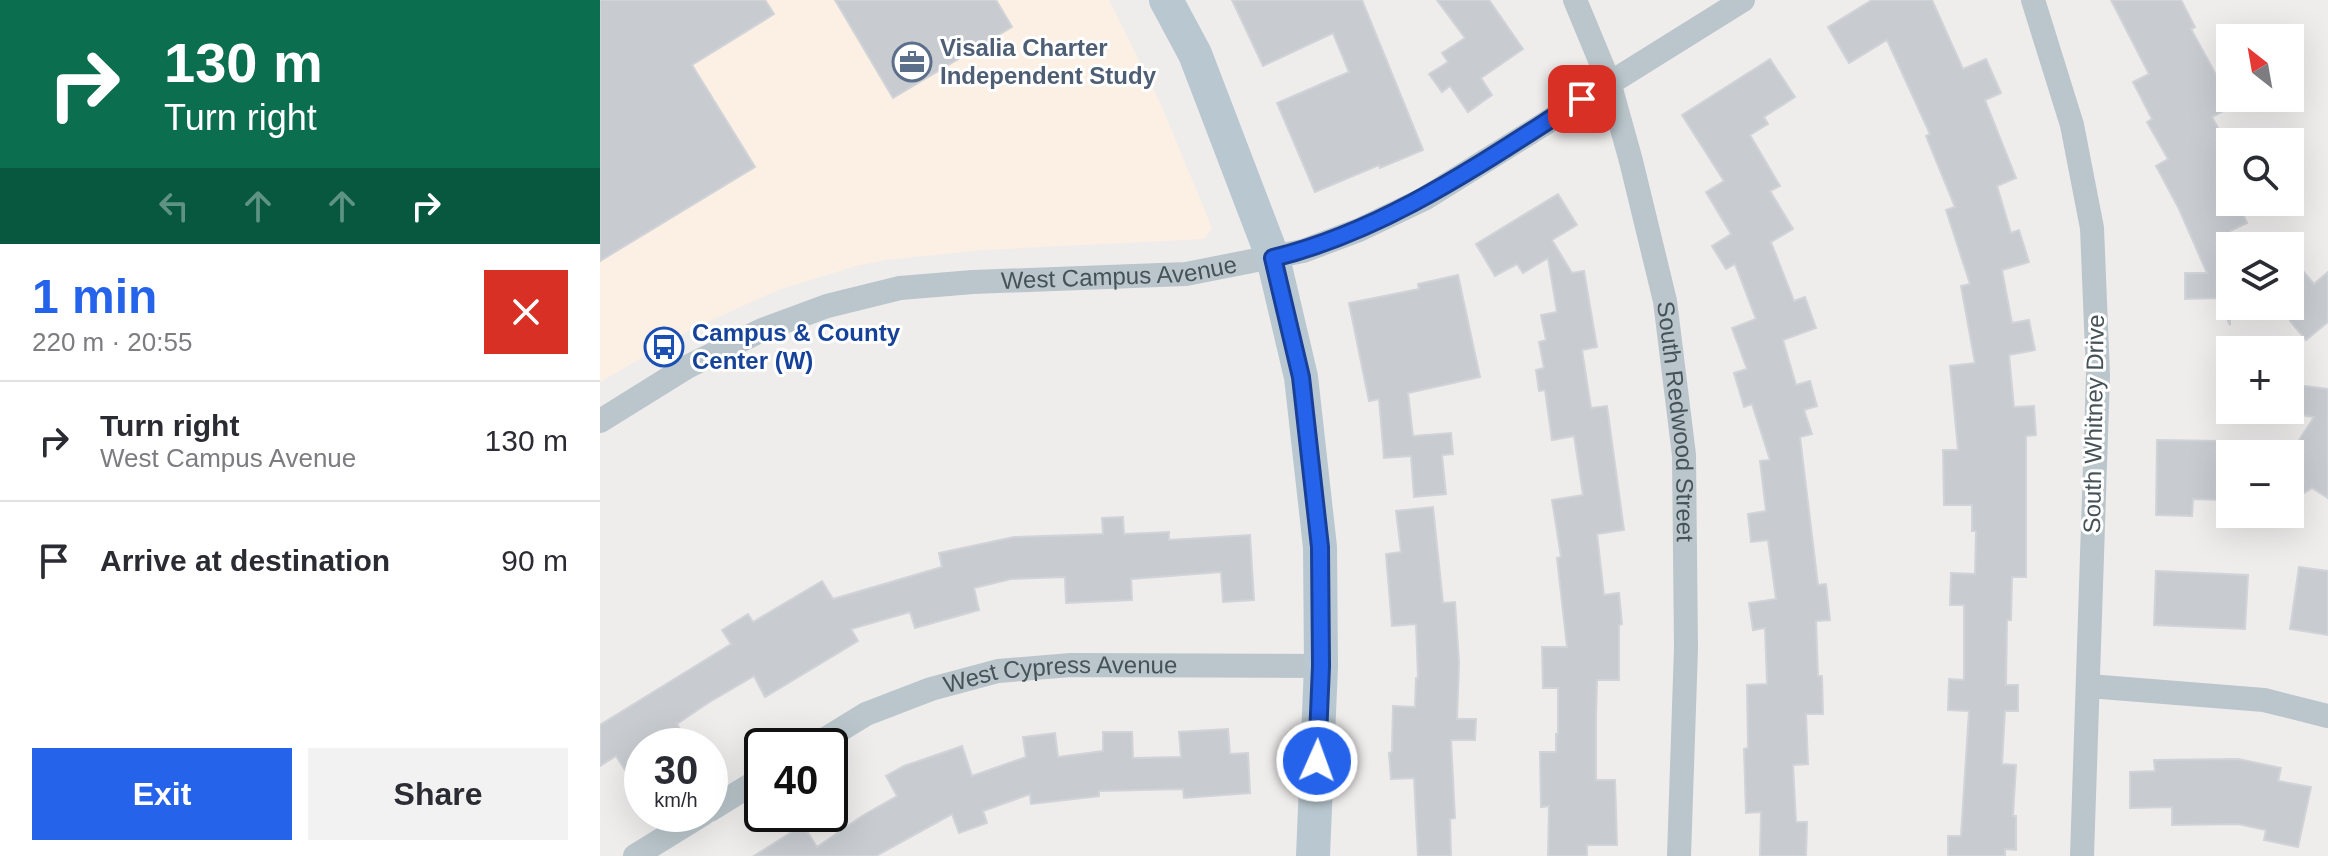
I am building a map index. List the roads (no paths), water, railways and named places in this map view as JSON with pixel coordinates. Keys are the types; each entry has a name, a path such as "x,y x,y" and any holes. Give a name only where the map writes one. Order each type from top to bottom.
{"street":[{"path":"1166,0 1195,54 1273,258 1301,377 1320,547 1321,666 1313,856"},
{"name":"South Redwood Street","path":"1575,0 1609,82 1665,301 1684,455 1686,648 1679,856"},
{"name":"West Campus Avenue","path":"600,421 687,367 762,330 856,298 900,288 973,282 1186,274 1303,251 1359,230 1424,199 1743,0"},
{"name":"South Whitney Drive","path":"2033,0 2072,125 2092,228 2098,375 2082,856"},
{"name":"West Cypress Avenue","path":"843,728 866,714 931,689 998,671 1071,665 1321,666"},
{"path":"2089,686 2264,700 2328,716"},
{"path":"635,856 674,832"}],"place":[{"name":"Visalia Charter Independent Study","path":"912,62"},
{"name":"Campus & County Center (W)","path":"664,347"}]}
